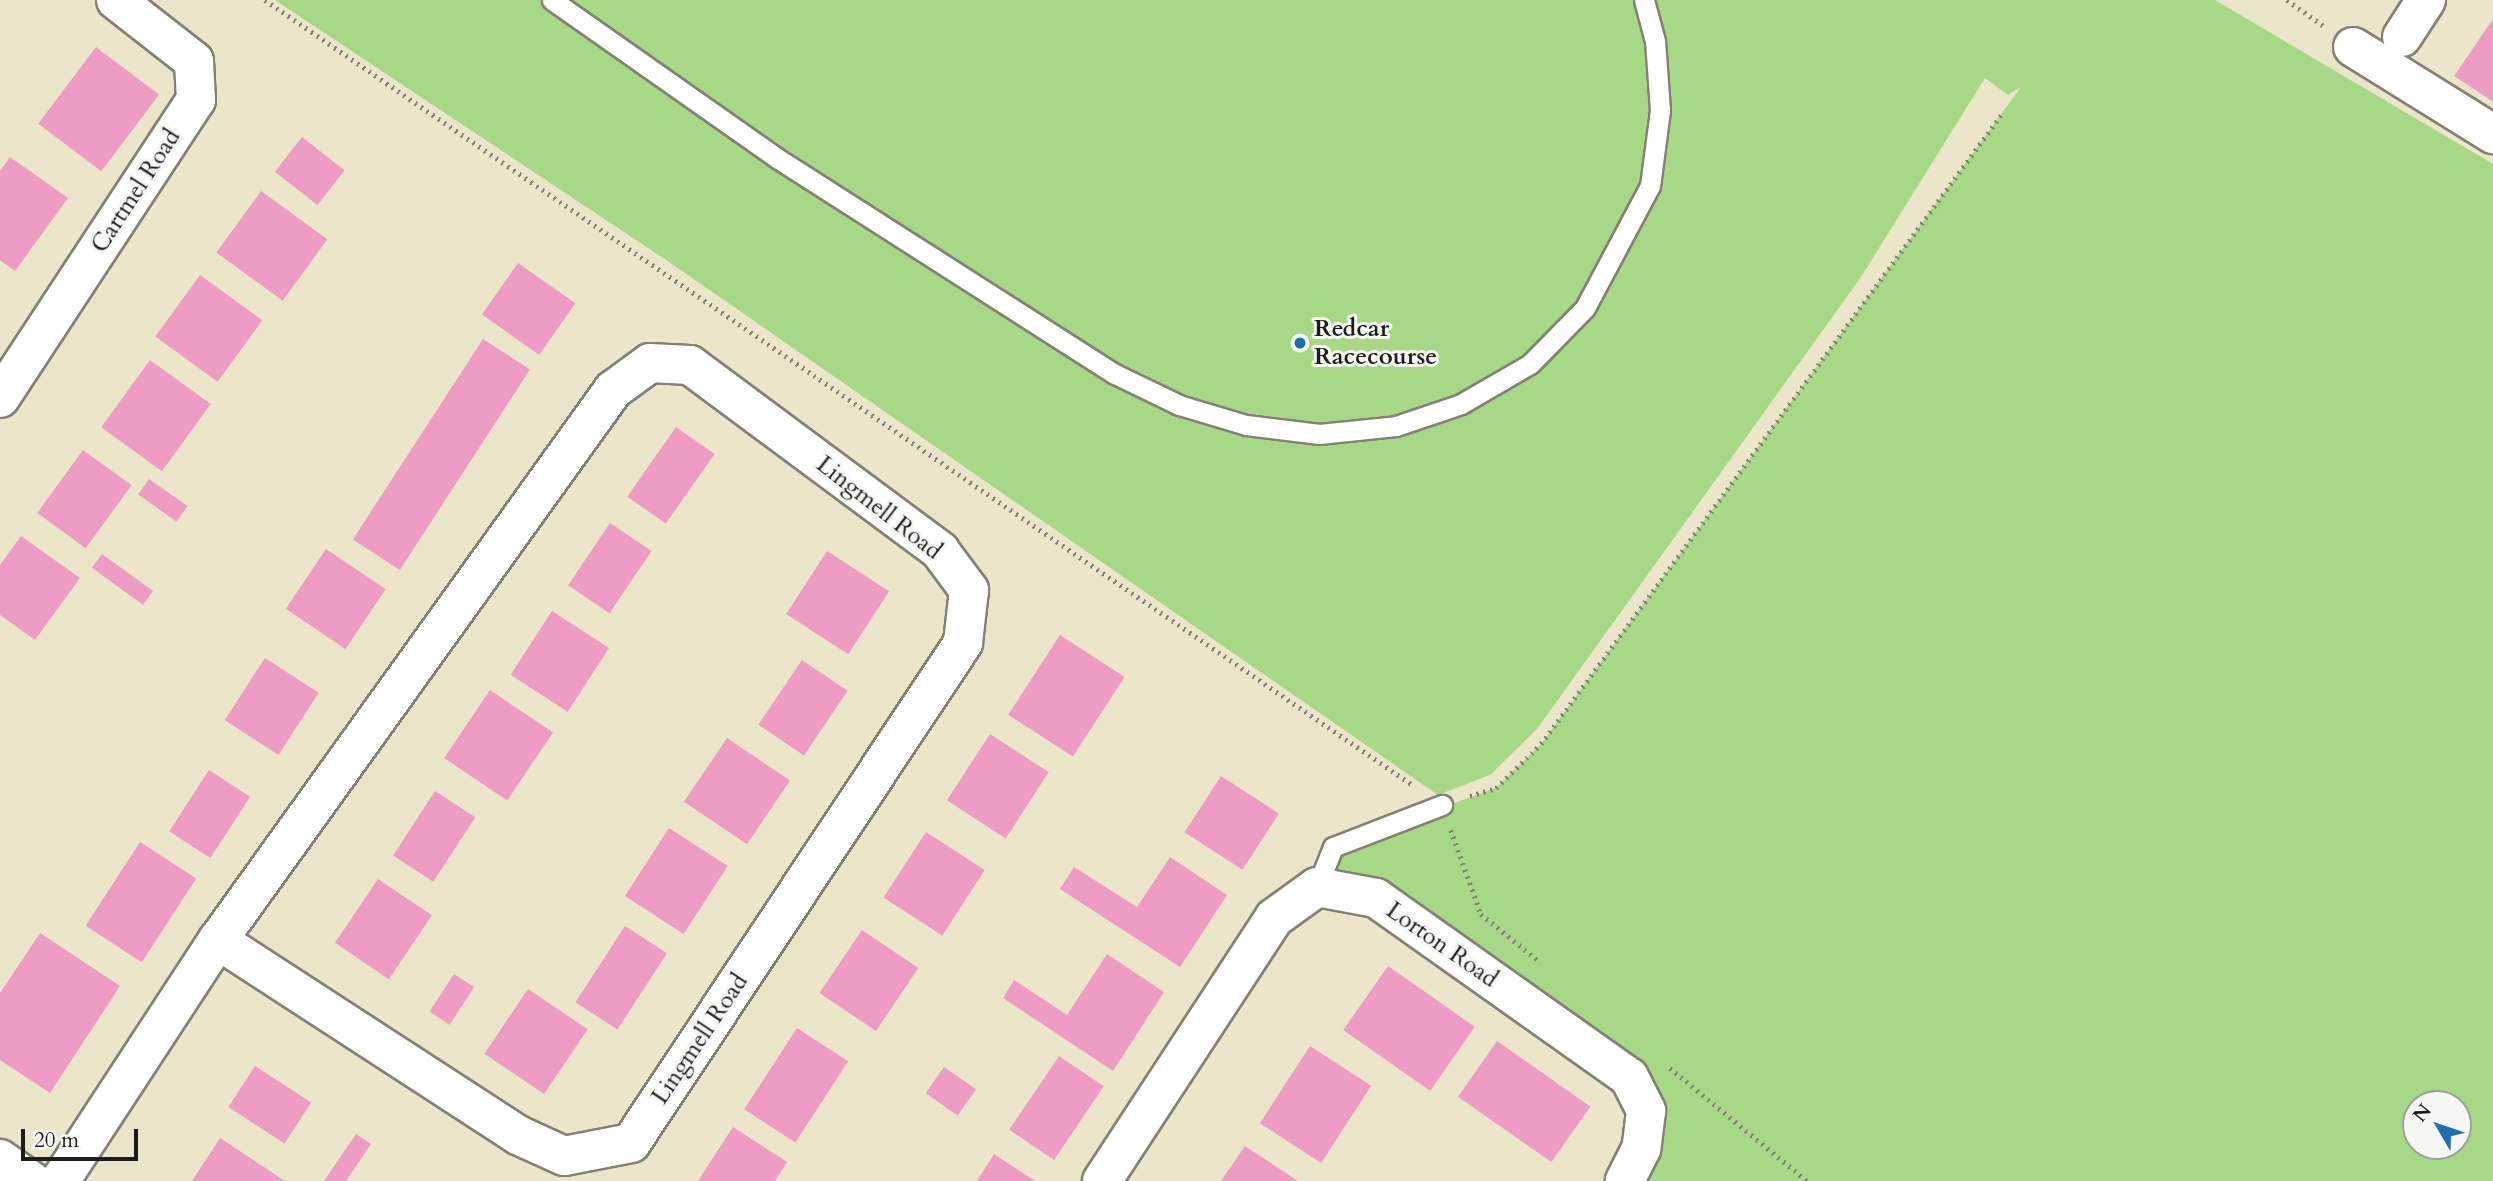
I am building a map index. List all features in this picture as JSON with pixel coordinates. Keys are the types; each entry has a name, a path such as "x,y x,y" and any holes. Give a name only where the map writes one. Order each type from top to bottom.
{"street":[{"name":"Cartmel Road","path":"0,398 197,100 194,61 116,0"},
{"path":"2402,37 2426,0"},
{"path":"2353,47 2493,134"},
{"name":"Lingmell Road","path":"60,1181 218,940 613,390 650,363 690,365 940,551 969,590 963,643 631,1143 564,1156 518,1135 218,940"},
{"path":"1102,1181 1275,918 1317,887"},
{"name":"Lorton Road","path":"1317,887 1376,898 1629,1077 1646,1111 1641,1149 1625,1181"},
{"path":"0,1159 32,1181"}],"lane":[{"path":"552,0 777,158 1115,374 1179,405 1246,425 1319,434 1396,426 1461,404 1530,364 1585,308 1650,186 1660,110 1655,41 1643,0"},
{"path":"1317,887 1333,846 1442,805"}],"path":[{"path":"265,0 1442,805 1481,914 1544,966"},
{"path":"1442,805 1496,788 1541,744 2001,115"},
{"path":"1660,1060 1807,1181"}],"green space":[{"path":"275,0 2215,0 2493,164 2493,1181 1625,1181 1646,1111 1376,898 1317,887 1333,847 1496,788 1541,744 2021,87 2008,95 1985,78 1861,277 1537,729 1490,775 1438,795 669,262"}],"building":[{"path":"2493,19 2493,100 2492,101 2454,76"},
{"path":"96,47 159,95 101,171 38,124"},
{"path":"302,137 345,170 317,205 275,172"},
{"path":"10,157 68,198 15,271 0,260 0,171"},
{"path":"261,191 327,239 283,301 216,252"},
{"path":"518,263 575,303 539,355 482,315"},
{"path":"200,275 262,320 218,382 155,336"},
{"path":"483,339 530,369 400,570 353,539"},
{"path":"150,360 211,404 162,471 101,427"},
{"path":"676,427 715,454 666,524 627,497"},
{"path":"83,450 132,485 86,548 37,513"},
{"path":"149,479 188,506 177,522 138,495"},
{"path":"610,523 651,551 610,613 568,585"},
{"path":"21,536 80,578 35,640 0,615 0,565"},
{"path":"326,549 386,589 345,649 286,609"},
{"path":"827,551 889,591 848,654 786,614"},
{"path":"102,554 153,591 143,605 92,568"},
{"path":"552,611 609,648 568,712 511,675"},
{"path":"1060,635 1125,677 1073,757 1008,715"},
{"path":"265,658 319,693 278,755 225,720"},
{"path":"802,660 848,691 804,755 758,725"},
{"path":"490,690 553,732 507,800 444,758"},
{"path":"990,734 1049,772 1006,838 947,800"},
{"path":"727,738 790,780 747,844 684,802"},
{"path":"209,770 250,797 210,858 169,831"},
{"path":"1221,776 1279,814 1242,870 1185,832"},
{"path":"435,791 475,817 433,882 393,856"},
{"path":"669,828 728,866 684,934 625,896"},
{"path":"926,832 985,870 942,936 884,897"},
{"path":"140,842 196,878 142,962 86,926"},
{"path":"1170,857 1227,895 1180,967 1060,889 1074,867 1137,907"},
{"path":"378,879 432,915 389,979 335,943"},
{"path":"625,926 667,953 617,1030 575,1002"},
{"path":"862,930 918,968 876,1031 820,993"},
{"path":"40,933 120,986 50,1093 0,1060 0,993"},
{"path":"1107,954 1164,992 1113,1071 1003,998 1014,980 1067,1015"},
{"path":"1388,966 1475,1027 1430,1091 1343,1030"},
{"path":"454,974 474,987 450,1025 429,1012"},
{"path":"528,989 588,1029 544,1094 484,1054"},
{"path":"797,1028 848,1061 795,1143 744,1109"},
{"path":"1497,1041 1590,1106 1551,1162 1458,1097"},
{"path":"1310,1046 1371,1086 1321,1163 1260,1123"},
{"path":"1059,1056 1104,1086 1054,1160 1009,1130"},
{"path":"255,1066 311,1102 285,1144 228,1107"},
{"path":"944,1067 976,1089 958,1116 926,1093"},
{"path":"733,1127 787,1162 775,1181 698,1181"},
{"path":"356,1134 371,1144 346,1181 324,1181"},
{"path":"220,1138 285,1181 192,1181"},
{"path":"1245,1146 1298,1181 1221,1181"},
{"path":"994,1154 1035,1181 977,1181"}],"place":[{"name":"Redcar Racecourse","path":"1300,343"}]}
